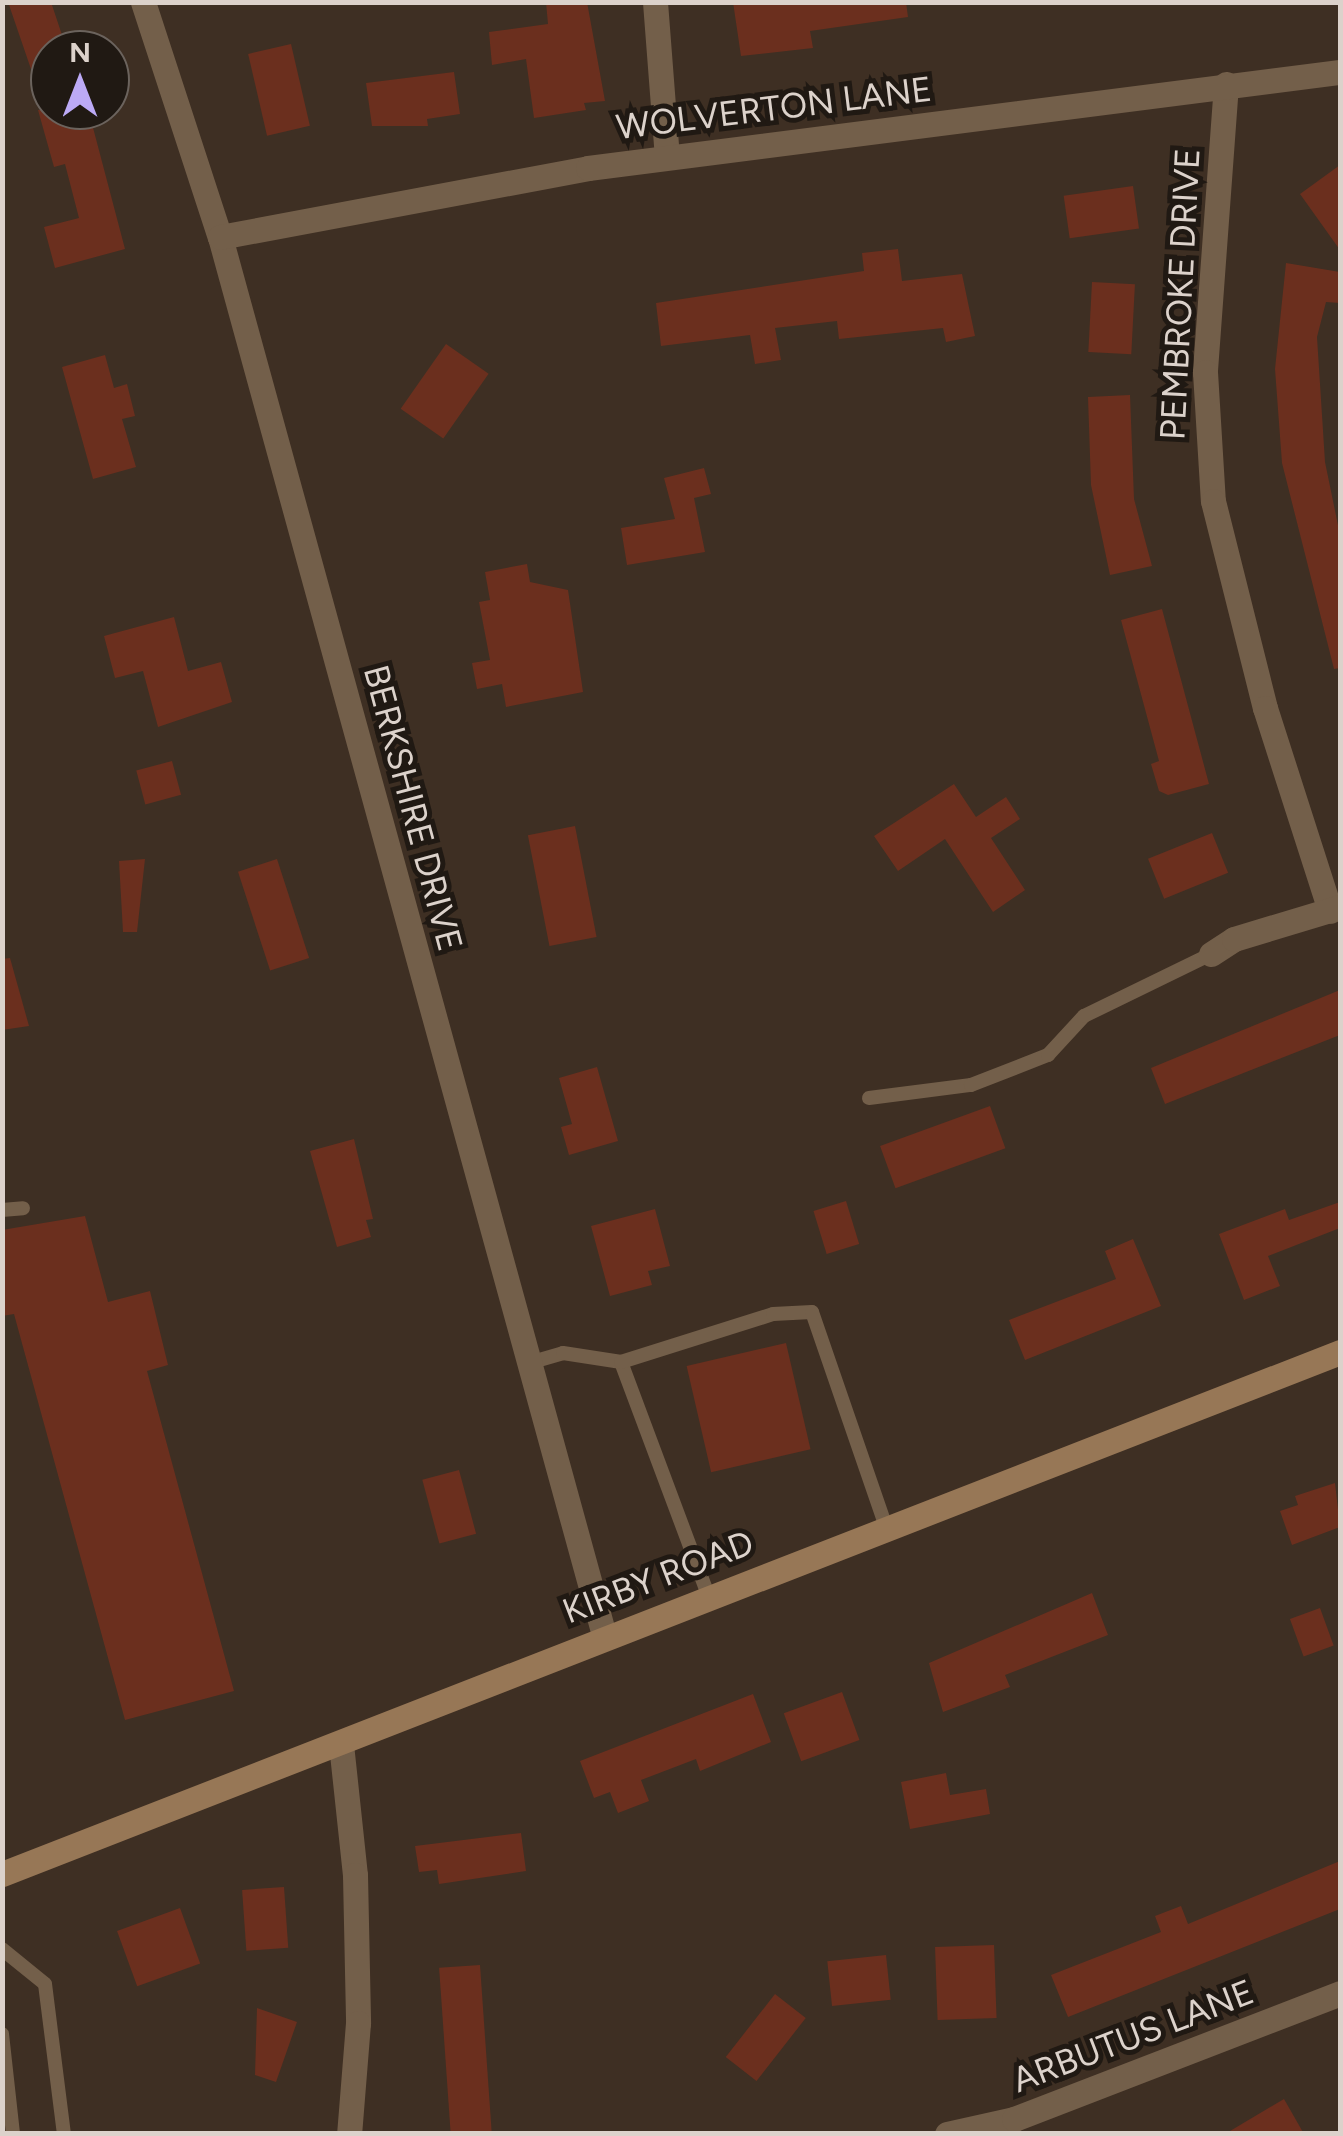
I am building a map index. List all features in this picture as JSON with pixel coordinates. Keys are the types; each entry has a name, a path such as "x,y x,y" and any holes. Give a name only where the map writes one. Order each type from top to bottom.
{"main road":[{"name":"KIRBY ROAD","path":"2,1874 341,1744 604,1635 1340,1352"}],"street":[{"name":"BERKSHIRE DRIVE","path":"143,2 220,237 604,1635"},
{"path":"655,2 668,157"},
{"name":"WOLVERTON LANE","path":"220,237 402,198 668,157 1340,72"},
{"name":"PEMBROKE DRIVE","path":"1226,84 1207,334 1208,463 1225,562 1335,909"},
{"path":"1211,954 1234,939 1335,909"},
{"path":"341,1744 352,1836 358,2022 349,2134"},
{"name":"ARBUTUS LANE","path":"947,2134 1014,2119 1340,1993"}],"lane":[{"path":"869,1098 971,1085 1048,1056 1084,1016 1211,954"},
{"path":"2,1210 23,1208"},
{"path":"529,1363 563,1353 621,1362 773,1314 812,1312 886,1527"},
{"path":"621,1362 708,1595"},
{"path":"2,1949 45,1984 64,2134"},
{"path":"2,2034 13,2134"}],"building":[{"path":"8,2 51,2 60,30 30,30 30,66"},
{"path":"546,2 587,2 605,101 584,103 586,110 534,118 526,59 492,65 489,32 548,24"},
{"path":"733,2 906,2 908,17 810,31 813,48 741,56"},
{"path":"291,44 310,126 267,136 248,54"},
{"path":"454,72 460,114 427,119 428,126 372,126 366,83"},
{"path":"44,130 94,130 125,249 55,268 44,227 79,218 65,164 54,167"},
{"path":"1340,165 1340,250 1300,194"},
{"path":"1133,186 1139,229 1070,238 1064,196"},
{"path":"898,249 902,281 962,274 975,336 946,342 943,328 839,339 837,321 775,328 781,360 755,364 750,335 661,346 656,303 864,271 862,253"},
{"path":"1286,263 1340,272 1340,303 1326,302 1317,337 1325,462 1340,535 1340,668 1334,669 1282,463 1275,369"},
{"path":"1092,282 1135,284 1131,354 1088,352"},
{"path":"446,344 489,374 443,439 401,409"},
{"path":"105,355 114,388 127,384 135,416 122,419 136,467 93,479 62,367"},
{"path":"1130,395 1134,499 1152,566 1110,575 1091,485 1088,397"},
{"path":"704,468 711,494 694,498 705,552 627,565 621,528 675,519 664,478"},
{"path":"527,564 530,582 568,590 583,692 506,707 502,684 477,689 472,663 490,660 479,602 490,600 485,572"},
{"path":"1162,609 1209,784 1168,795 1159,791 1151,764 1159,761 1121,620"},
{"path":"174,617 188,671 221,662 232,702 158,727 143,671 115,678 104,636"},
{"path":"172,761 181,795 145,804 136,771"},
{"path":"954,784 976,817 1006,797 1020,819 991,838 1025,890 993,912 945,839 898,871 874,836"},
{"path":"575,826 597,937 549,946 528,835"},
{"path":"1212,833 1228,873 1164,899 1148,859"},
{"path":"145,859 137,932 123,932 119,861"},
{"path":"277,859 309,958 270,971 238,872"},
{"path":"10,958 29,1026 2,1030 2,959"},
{"path":"1340,990 1340,1035 1165,1104 1151,1068"},
{"path":"597,1067 618,1141 569,1155 561,1127 572,1124 559,1078"},
{"path":"990,1106 1005,1148 895,1188 880,1146"},
{"path":"354,1139 373,1219 366,1220 371,1237 337,1247 310,1151"},
{"path":"846,1201 859,1244 827,1254 813,1211"},
{"path":"1340,1202 1340,1228 1268,1256 1280,1286 1244,1300 1219,1234 1285,1209 1289,1220"},
{"path":"655,1209 670,1266 648,1271 652,1285 610,1296 591,1226"},
{"path":"85,1216 108,1302 150,1291 168,1365 147,1371 234,1691 125,1720 14,1314 2,1316 2,1230"},
{"path":"1133,1239 1161,1306 1025,1360 1009,1320 1116,1279 1105,1251"},
{"path":"786,1343 811,1449 711,1472 687,1366"},
{"path":"459,1470 476,1534 439,1544 422,1480"},
{"path":"1335,1483 1340,1527 1292,1545 1280,1511 1298,1505 1295,1496"},
{"path":"1092,1593 1108,1635 1005,1675 1010,1687 943,1712 929,1663"},
{"path":"1320,1608 1334,1646 1304,1657 1290,1619"},
{"path":"842,1692 859,1740 801,1761 784,1713"},
{"path":"753,1694 771,1742 700,1771 696,1759 641,1780 649,1801 618,1813 610,1792 594,1798 580,1761"},
{"path":"946,1773 950,1795 986,1789 990,1814 910,1829 901,1782"},
{"path":"521,1833 526,1871 439,1884 437,1870 419,1872 415,1846"},
{"path":"1340,1861 1340,1909 1068,2017 1051,1975 1161,1932 1155,1916 1181,1906 1188,1924"},
{"path":"284,1887 288,1948 246,1951 242,1890"},
{"path":"180,1908 200,1963 137,1986 117,1931"},
{"path":"994,1945 997,2018 938,2020 935,1947"},
{"path":"886,1955 891,2000 832,2006 827,1961"},
{"path":"480,1965 492,2132 451,2134 439,1968"},
{"path":"775,1994 806,2018 756,2081 726,2057"},
{"path":"257,2008 297,2022 276,2082 255,2075"},
{"path":"1284,2099 1304,2134 1225,2134"}]}
